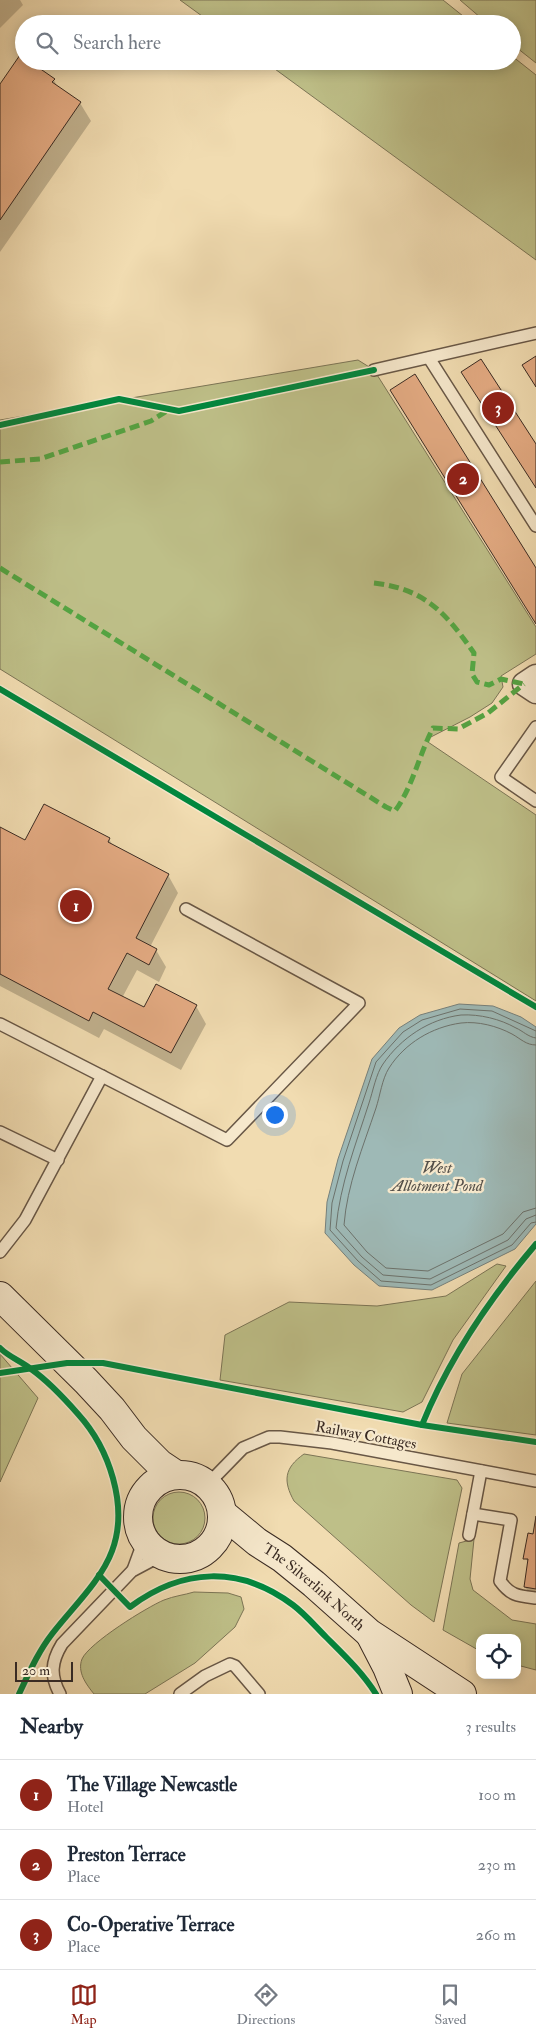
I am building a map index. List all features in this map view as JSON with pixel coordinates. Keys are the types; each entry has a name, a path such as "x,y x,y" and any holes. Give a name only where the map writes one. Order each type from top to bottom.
{"street":[{"path":"0,1296 86,1381 112,1409 134,1438 160,1464 175,1474 192,1476 207,1485 218,1498 222,1513 220,1530 211,1545 204,1552 187,1558 170,1558 153,1547 138,1522 137,1512 144,1494 157,1481 175,1474"},
{"path":"134,1438 140,1461 144,1494"},
{"name":"The Silverlink North","path":"222,1513 256,1542 282,1558 314,1584 369,1633 462,1694"},
{"name":"The Silverlink North","path":"211,1545 240,1541 256,1542"},
{"name":"The Silverlink North","path":"369,1633 387,1667 398,1694"}],"lane":[{"path":"374,370 536,333"},
{"path":"429,358 536,526"},
{"path":"536,727 501,777 536,801"},
{"path":"0,1024 227,1140 359,1003 186,909"},
{"path":"0,1252 26,1220 102,1076"},
{"path":"0,1132 58,1160"},
{"name":"Railway Cottages","path":"207,1485 243,1448 268,1437 332,1443 536,1481"},
{"path":"469,1535 481,1471"},
{"path":"473,1514 511,1520 500,1581 507,1590 516,1595 536,1598"},
{"path":"60,1694 54,1683 52,1670 54,1656 62,1644 153,1547"},
{"path":"132,1571 138,1558 153,1547"},
{"path":"180,1694 205,1676 230,1664 235,1666 259,1694"}],"green space":[{"path":"180,0 443,0 462,15 201,15"},
{"path":"460,0 536,0 536,63 521,51 521,15 478,15"},
{"path":"521,63 536,75 536,260 276,70 521,70"},
{"path":"358,360 374,370 536,627 536,654 501,676 503,687 492,703 470,717 425,740 536,815 536,1001 0,669 0,420"},
{"path":"497,1264 506,1266 453,1340 422,1402 403,1412 220,1380 225,1335 289,1302 377,1306 446,1296"},
{"path":"536,1281 536,1435 447,1423 462,1374"},
{"path":"0,1354 38,1398 0,1482"},
{"path":"304,1454 457,1480 462,1488 434,1622 411,1605 294,1501 288,1487 287,1475 292,1464"},
{"path":"174,1492 184,1492 194,1496 201,1503 205,1518 201,1533 194,1540 184,1544 174,1544 164,1540 157,1533 153,1523 153,1513 157,1503 164,1496"},
{"path":"474,1539 470,1579 473,1590 512,1620 536,1624 536,1670 521,1666 521,1634 476,1634 476,1649 443,1630 459,1543"},
{"path":"194,1592 228,1593 241,1597 244,1609 235,1627 195,1663 145,1694 94,1694 81,1673 82,1659 87,1652 119,1626 145,1610 172,1597"}],"water":[{"name":"West Allotment Pond","path":"459,1004 493,1006 521,1017 536,1027 536,1224 515,1249 432,1290 379,1286 354,1265 325,1233 327,1202 338,1159 372,1059 399,1028 420,1015"}],"building":[{"path":"15,62 15,70 42,70 55,79 52,82 81,102 0,220 0,84"},
{"path":"536,356 536,387 522,365"},
{"path":"481,359 536,444 536,488 461,372"},
{"path":"415,374 536,568 536,624 390,390"},
{"path":"44,804 110,838 108,842 169,874 136,938 157,949 149,965 127,953 108,989 144,1007 156,984 197,1005 171,1053 93,1012 89,1021 0,974 0,827 25,840"},
{"path":"536,1516 536,1589 524,1587 528,1559 523,1559 528,1533 533,1534"}],"marked path":[{"path":"0,462 40,459 151,421 170,409"},
{"path":"0,568 395,811 407,791 433,728 458,729 488,713 524,684"},
{"path":"374,583 392,586 421,597 444,615 474,653 472,674 477,682 489,685 501,679 524,684"}],"cycle path":[{"path":"0,425 119,399 179,411 374,370"},
{"path":"0,689 536,1007"},
{"path":"422,1425 444,1377 472,1330 487,1307 536,1244"},
{"path":"0,1348 50,1384 89,1428 107,1460 117,1497 118,1515 117,1534 112,1551 101,1573 47,1641 19,1694"},
{"path":"0,1373 67,1363 103,1363 422,1425 536,1442"},
{"path":"99,1575 130,1607 150,1594 170,1585 190,1579 211,1576 232,1578 252,1583 273,1592 302,1612 365,1678 376,1694"}],"place":[{"name":"Co-Operative Terrace","path":"498,408"},
{"name":"Preston Terrace","path":"463,479"},
{"name":"The Village Newcastle","path":"76,906"}]}
